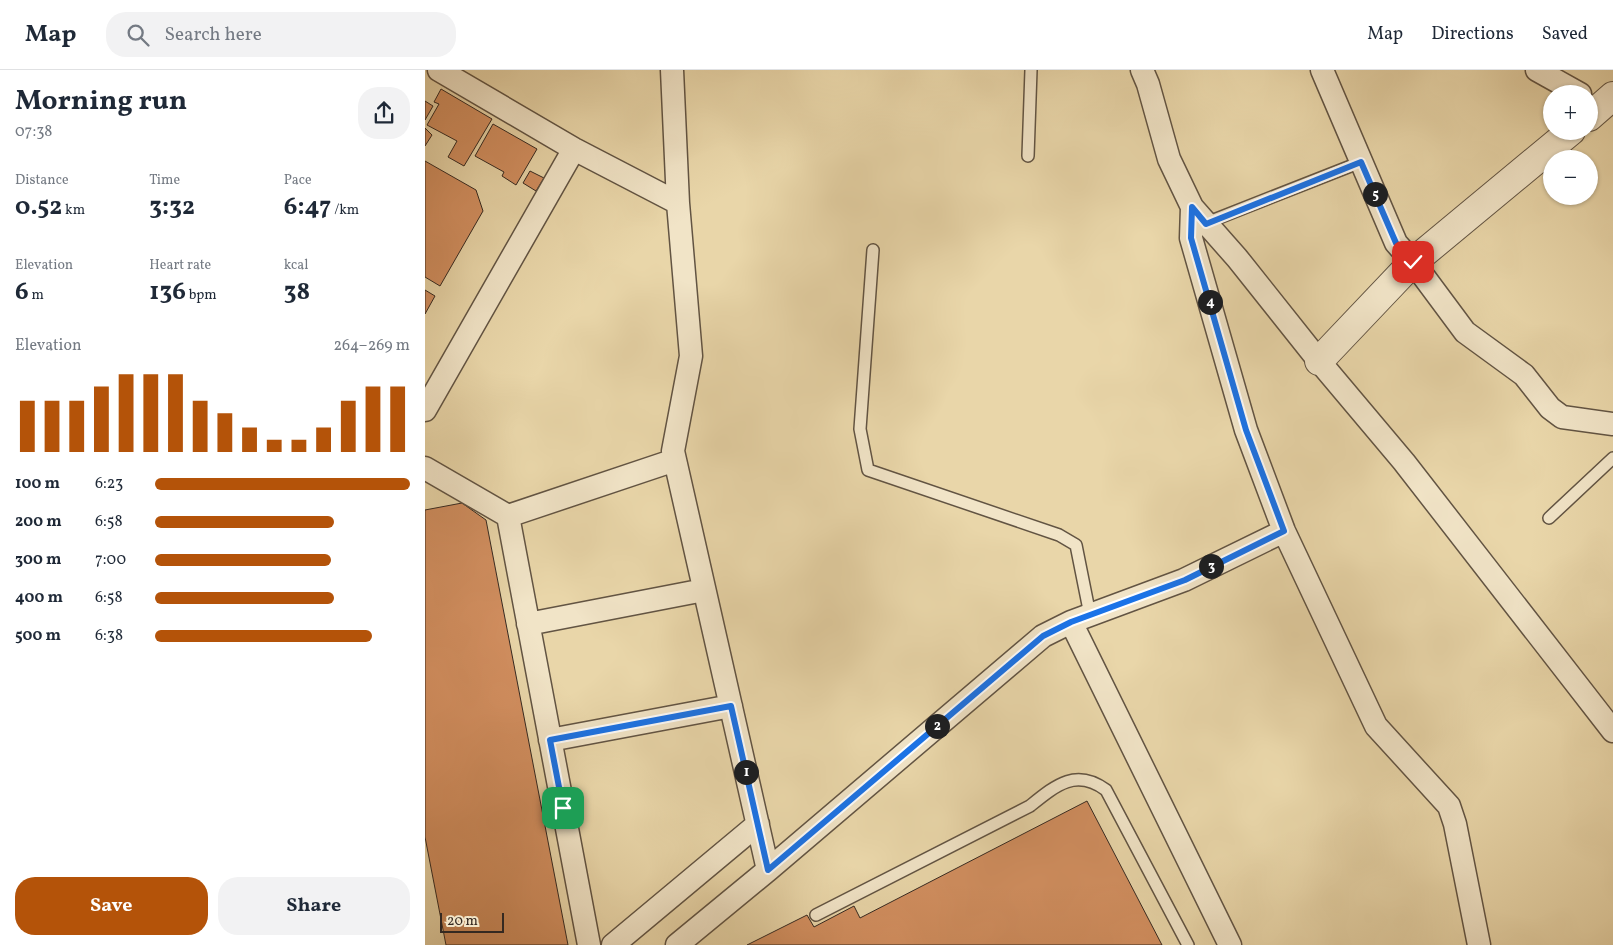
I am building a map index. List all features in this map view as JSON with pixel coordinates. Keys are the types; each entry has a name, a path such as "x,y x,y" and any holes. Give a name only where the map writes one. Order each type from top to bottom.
{"street":[{"path":"439,70 574,148 678,203"},
{"path":"672,70 678,203 691,356 673,451 768,870"},
{"path":"1142,70 1148,84 1169,159 1192,207 1237,258 1319,361 1404,462 1613,730"},
{"path":"1322,70 1396,243 1413,262 1465,332 1525,375 1550,408 1562,417 1613,424"},
{"path":"1537,70 1564,85"},
{"path":"1319,361 1413,262 1560,140"},
{"path":"425,410 574,148"},
{"path":"1192,207 1191,238 1246,430 1284,531 1376,726 1449,806 1455,824 1479,945"},
{"path":"425,468 508,516 675,460"},
{"path":"508,516 589,945"},
{"path":"677,945 1043,636 1081,619 1185,580 1284,531"},
{"path":"528,624 704,590"},
{"path":"1081,619 1230,945"},
{"path":"550,740 731,706"},
{"path":"613,945 757,824"}],"lane":[{"path":"1029,156 1031,70"},
{"path":"1206,224 1361,162"},
{"path":"873,250 860,429 868,470 1059,535 1077,545 1081,619"},
{"path":"1549,518 1613,458"},
{"path":"816,915 1030,806 1049,791 1073,780 1083,778 1095,782 1106,790 1188,945"}],"building":[{"path":"441,89 492,119 464,166 448,157 457,141 427,125 439,104 434,102"},
{"path":"425,101 433,106 425,120"},
{"path":"493,124 537,149 516,185 502,176 504,172 475,156"},
{"path":"425,128 432,135 425,146"},
{"path":"425,161 476,190 483,211 440,286 425,277"},
{"path":"530,171 544,178 536,191 523,183"},
{"path":"425,290 435,296 425,314"},
{"path":"462,503 486,520 568,945 446,945 425,837 425,510"},
{"path":"1087,801 1162,945 747,945 807,915 814,927 854,906 860,918"}],"route":[{"path":"563,808 550,740 731,706 768,870 1043,636 1071,622 1185,580 1230,556 1284,531 1246,430 1191,238 1192,207 1206,224 1361,162 1396,243 1413,262"}]}
